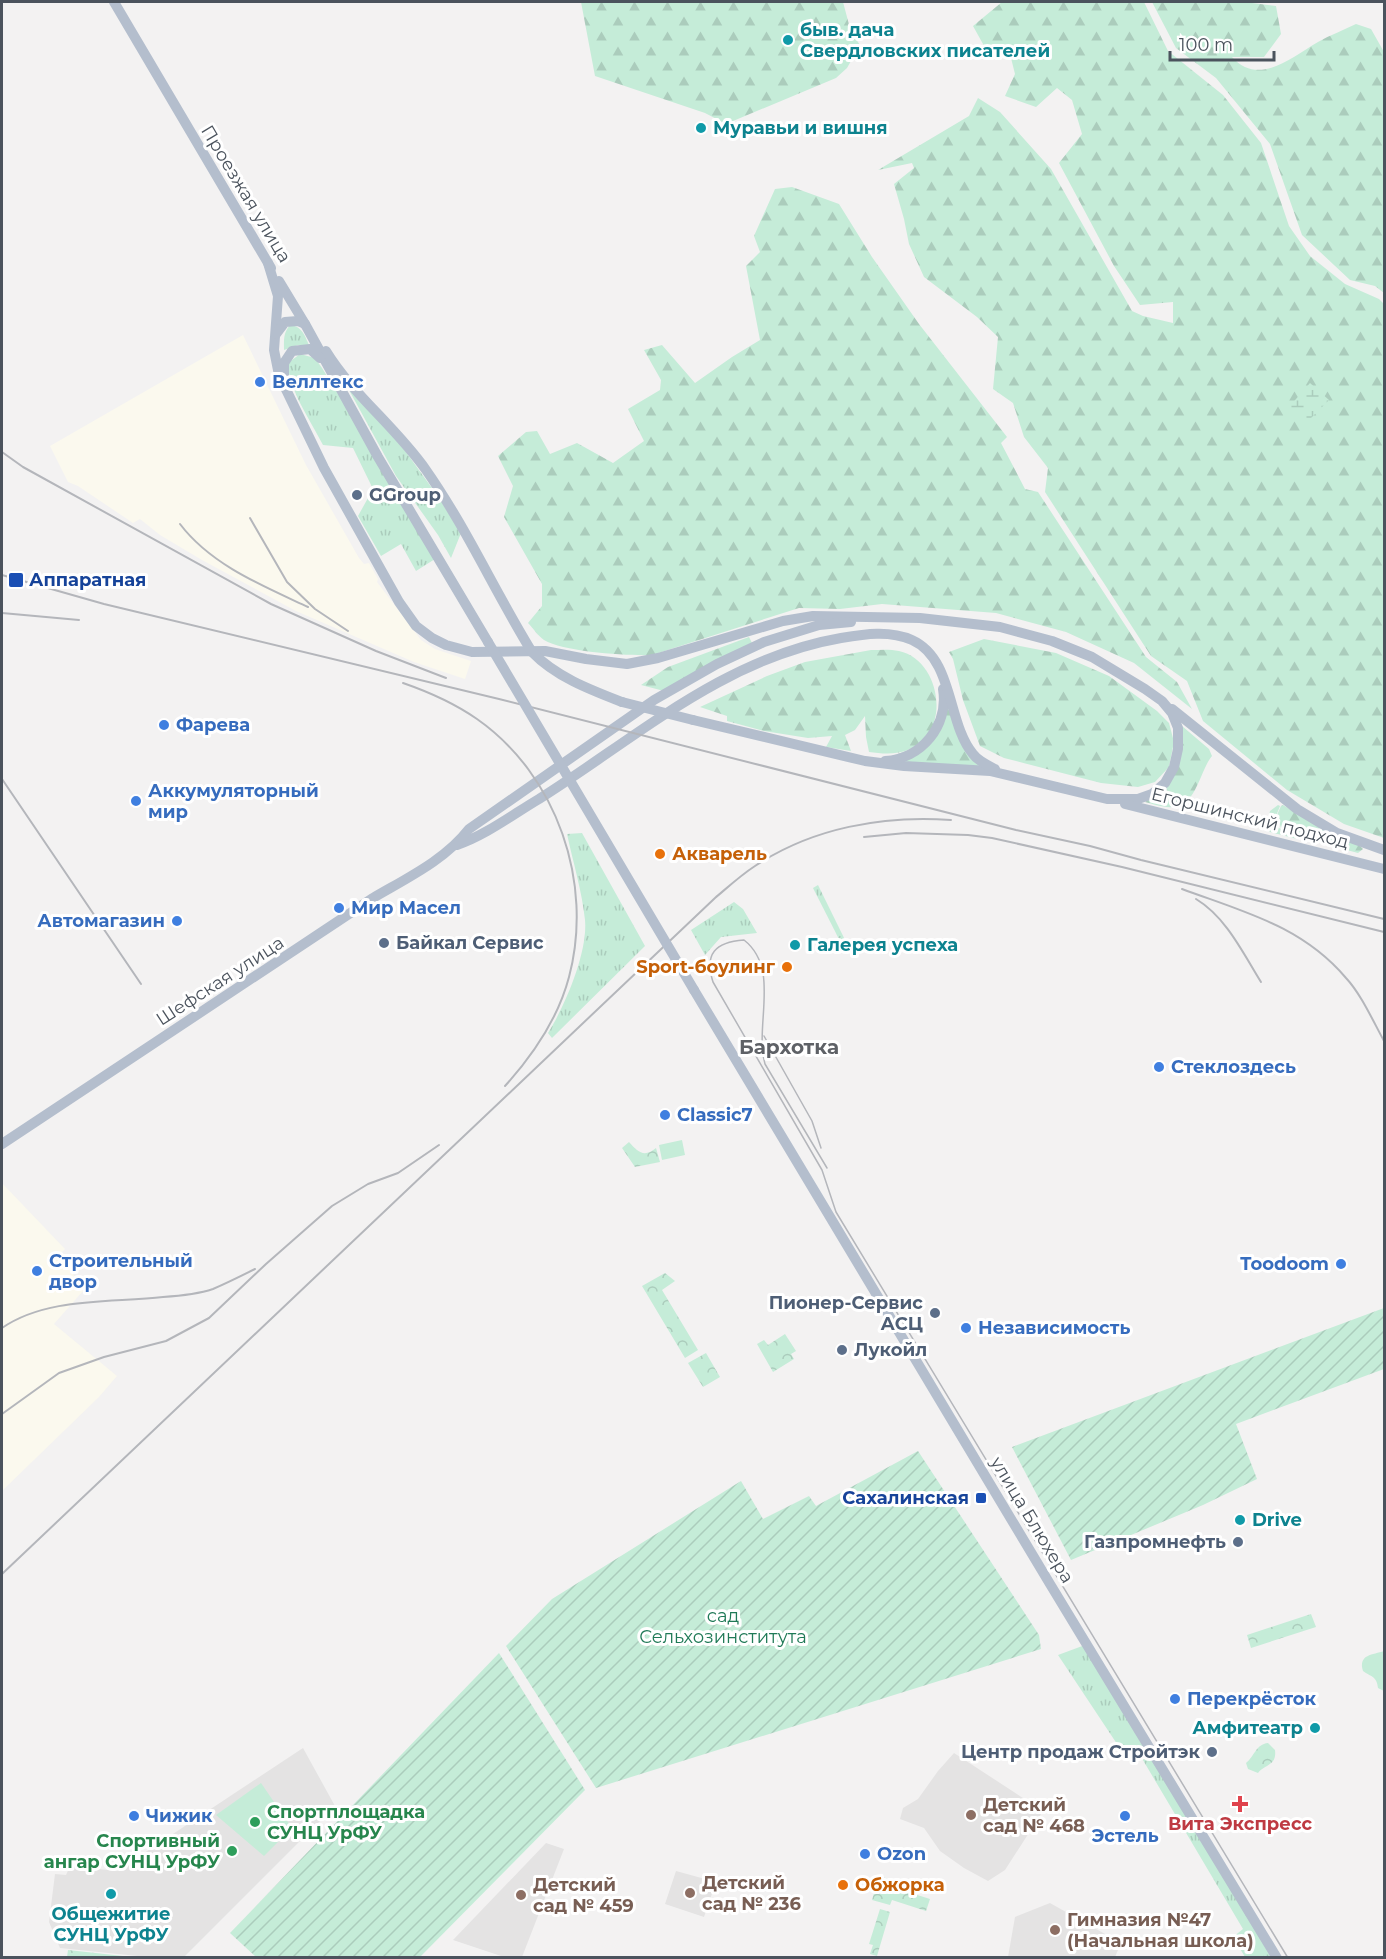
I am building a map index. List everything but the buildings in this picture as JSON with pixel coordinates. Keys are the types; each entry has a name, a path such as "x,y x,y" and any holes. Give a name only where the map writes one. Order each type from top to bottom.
{"main road":[{"name":"Проезжая улица","path":"114,2 349,404"},
{"path":"267,263 278,296 274,357 286,391 350,518 399,602 416,626 438,642 472,652 553,652 586,659 632,664 752,629 800,618 830,615 887,618"},
{"path":"274,339 285,322 298,321 324,347 339,372 413,453 465,530 532,652 571,680 622,702 865,761 1006,774"},
{"path":"286,391 284,363 292,351 310,349 329,371"},
{"name":"улица Блюхера","path":"349,404 378,457 759,1098 1277,1958"},
{"path":"456,845 469,829 654,700 717,664 764,642 819,625 887,618"},
{"name":"Егоршинский подход","path":"887,618 920,618 1000,627 1041,638 1092,657 1128,676 1162,701 1297,809 1337,832 1384,850"},
{"path":"456,845 475,839 573,777 696,693 748,667 774,657 828,640 865,634 882,633 903,637 919,644 930,655 938,669 970,751 987,765 1006,774"},
{"path":"865,761 904,757 918,750 929,739 938,725 944,701 938,669"},
{"path":"1107,800 1132,800 1145,797 1158,789 1170,777 1176,759 1179,734 1175,720 1162,701"},
{"name":"Егоршинский подход","path":"1006,774 1384,869"},
{"name":"Шефская улица","path":"2,1144 456,845"}],"shaded area":[{"path":"243,335 306,465 359,558 364,564 369,563 378,579 377,582 421,640 435,649 471,661 465,679 414,662 296,611 202,560 160,535 140,519 133,523 78,486 68,482 50,446"},
{"path":"2,1183 65,1249 61,1253 83,1291 54,1324 117,1376 99,1397 2,1491"},
{"path":"303,1748 335,1806 184,1957 147,1957 60,1948 49,1922 55,1874 66,1875 70,1866 117,1871"},
{"name":"Детский сад № 468","path":"954,1753 1043,1811 1005,1870 988,1881 940,1851 924,1828 900,1819 903,1808 918,1799"},
{"name":"Детский сад № 459","path":"546,1843 564,1849 522,1957 504,1957 453,1940"},
{"name":"Детский сад № 236","path":"676,1871 716,1882 704,1917 665,1904"},
{"name":"Гимназия №47 (Начальная школа)","path":"1050,1903 1121,1943 1115,1957 1008,1957 1015,1917"}],"green space":[{"path":"581,2 843,2 851,32 860,45 847,68 836,78 726,124 705,113 595,76"},
{"path":"1002,2 1144,2 1168,51 1223,95 1261,143 1289,226 1310,256 1345,284 1379,299 1384,304 1384,838 1344,824 1287,790 1203,721 1187,681 1151,656 1045,492 1048,468 1024,437 1013,403 993,389 998,337 977,317 924,277 909,244 894,184 914,168 912,163 878,170 969,116 978,98 1000,112 1051,169 1132,311 1173,323 1173,302 1140,305 1114,266 1059,163 1082,134 1072,100 1057,88 1036,107 1005,96 1015,74 1009,50 986,55 973,26"},
{"path":"1152,2 1244,2 1276,6 1281,34 1264,57 1232,57 1242,66 1253,69 1275,66 1323,39 1356,24 1371,29 1384,52 1384,293 1375,286 1350,280 1302,235 1270,144 1216,78 1176,48"},
{"path":"792,187 839,204 872,257 919,324 1007,437 1001,443 1025,489 1038,492 1146,657 1177,682 1192,709 1134,663 1066,632 996,613 882,604 840,609 799,608 652,655 613,654 566,648 544,640 528,623 542,606 542,584 504,517 513,486 498,456 526,432 537,431 550,454 577,443 613,463 644,441 628,409 660,390 661,380 644,350 662,345 695,383 760,340 746,266 760,252 754,236 775,189"},
{"path":"290,325 300,329 309,345 298,345 284,350 285,334"},
{"path":"300,354 315,358 322,368 386,470 435,559 416,571 401,544 381,556 358,516 373,489 353,448 323,445 296,394 289,373 288,363"},
{"path":"1310,383 1329,400 1306,423 1289,407"},
{"path":"349,390 398,441 461,533 451,558 438,535 396,476"},
{"path":"749,637 753,645 664,691 641,685 668,667"},
{"path":"984,639 1056,653 1109,676 1157,711 1169,723 1174,742 1169,767 1155,782 1138,787 1101,783 1004,758 980,746 949,652"},
{"path":"871,650 896,650 913,657 932,681 936,697 936,713 932,728 923,740 905,751 890,754 869,752 865,716 855,730 845,735 851,751 826,747 832,736 808,738 764,731 727,721 727,716 700,707 767,676 805,662"},
{"path":"944,701 965,741 995,769 877,761 924,745"},
{"path":"1182,726 1209,749 1212,756 1197,787 1187,801 1181,805 1166,807 1145,802 1164,789"},
{"path":"1283,805 1363,849 1358,853 1298,837 1281,828 1277,815"},
{"path":"1280,806 1276,816 1279,828 1297,839 1270,832 1266,827 1270,811"},
{"path":"582,833 645,946 552,1038 548,1033 568,994 583,947 584,909 567,834"},
{"path":"818,885 849,948 848,951 844,949 813,888"},
{"path":"734,902 743,909 757,933 721,937 705,955 691,930"},
{"path":"682,1140 685,1155 662,1160 659,1145"},
{"path":"629,1142 635,1149 645,1153 656,1148 660,1162 635,1167 622,1148"},
{"path":"665,1273 675,1281 662,1290 698,1350 685,1358 642,1286"},
{"path":"1384,1308 1384,1369 1236,1424 1257,1479 1203,1505 1071,1560 1012,1447"},
{"path":"785,1334 796,1351 791,1354 794,1359 773,1372 757,1344 764,1340 768,1345"},
{"path":"706,1353 720,1377 703,1387 688,1363"},
{"name":"сад Сельхозинститута","path":"918,1451 1039,1635 1041,1649 596,1788 506,1646 552,1599 741,1481 763,1519 809,1496 816,1506"},
{"path":"1311,1614 1316,1627 1251,1648 1247,1635"},
{"path":"1085,1645 1272,1957 1245,1957 1233,1937 1243,1929 1137,1750 1123,1753 1058,1655"},
{"path":"1384,1651 1384,1691 1378,1688 1375,1679 1363,1671 1362,1665 1368,1656"},
{"path":"499,1653 585,1790 420,1957 256,1957 230,1933"},
{"path":"1268,1743 1275,1750 1272,1762 1258,1773 1248,1769 1246,1763 1258,1748"},
{"name":"Спортплощадка СУНЦ УрФУ","path":"261,1783 292,1828 264,1856 216,1815"},
{"path":"879,1876 898,1882 911,1893 930,1899 926,1911 892,1900 890,1905 872,1900"},
{"path":"880,1909 890,1912 877,1956 870,1954 873,1945 869,1944"},
{"path":"68,1950 132,1957 67,1957"}],"tram line":[{"path":"827,1168 765,1064 762,1049 764,982 755,952 744,940 726,943 714,951 711,957 713,982 822,1170 836,1212 1288,1958"},
{"path":"764,1036 812,1121 821,1148"}],"railway":[{"path":"2,452 23,467 271,604 376,651 446,678"},
{"path":"250,518 287,582 315,609 348,631"},
{"path":"180,524 222,563 308,607"},
{"path":"2,575 104,604 499,699 1016,830 1090,846 1384,919"},
{"path":"2,613 79,620"},
{"path":"403,683 459,708 477,719 505,742 529,770 548,800 562,834 572,869 576,905 576,941 569,977 552,1022 526,1061 505,1086"},
{"path":"2,779 141,984"},
{"path":"2,1574 715,898 740,877 777,853 824,833 874,822 951,820"},
{"path":"864,837 906,833 992,838 1122,867 1384,932"},
{"path":"1182,889 1271,923 1311,945 1329,960 1351,984 1367,1008 1384,1041"},
{"path":"1196,899 1216,915 1225,926 1261,982"},
{"path":"2,1414 59,1373 104,1357 166,1341 209,1318 332,1206 368,1184 398,1173 439,1145"},
{"path":"2,1328 20,1318 59,1306 201,1292 213,1289 255,1269"}],"place":[{"name":"быв. дача Свердловских писателей","path":"788,40"},
{"name":"Муравьи и вишня","path":"701,128"},
{"name":"Веллтекс","path":"260,382"},
{"name":"GGroup","path":"357,495"},
{"name":"Аппаратная","path":"16,580"},
{"name":"Фарева","path":"164,725"},
{"name":"Аккумуляторный мир","path":"136,801"},
{"name":"Акварель","path":"660,854"},
{"name":"Мир Масел","path":"339,908"},
{"name":"Автомагазин","path":"177,921"},
{"name":"Байкал Сервис","path":"384,943"},
{"name":"Галерея успеха","path":"795,945"},
{"name":"Sport-боулинг","path":"787,967"},
{"name":"Стеклоздесь","path":"1159,1067"},
{"name":"Classic7","path":"665,1115"},
{"name":"Toodoom","path":"1341,1264"},
{"name":"Строительный двор","path":"37,1271"},
{"name":"Пионер-Сервис АСЦ","path":"935,1313"},
{"name":"Независимость","path":"966,1328"},
{"name":"Лукойл","path":"842,1350"},
{"name":"Сахалинская","path":"981,1498"},
{"name":"Drive","path":"1240,1520"},
{"name":"Газпромнефть","path":"1238,1542"},
{"name":"Перекрёсток","path":"1175,1699"},
{"name":"Амфитеатр","path":"1315,1728"},
{"name":"Центр продаж Стройтэк","path":"1212,1752"},
{"name":"Вита Экспресс","path":"1240,1804"},
{"name":"Детский сад № 468","path":"971,1815"},
{"name":"Чижик","path":"134,1816"},
{"name":"Эстель","path":"1125,1816"},
{"name":"Спортплощадка СУНЦ УрФУ","path":"255,1822"},
{"name":"Спортивный ангар СУНЦ УрФУ","path":"232,1851"},
{"name":"Ozon","path":"865,1854"},
{"name":"Обжорка","path":"843,1885"},
{"name":"Детский сад № 236","path":"690,1893"},
{"name":"Общежитие СУНЦ УрФУ","path":"111,1894"},
{"name":"Детский сад № 459","path":"521,1895"},
{"name":"Гимназия №47 (Начальная школа)","path":"1055,1930"}],"district":[{"name":"Бархотка","path":"789,1047"}]}
